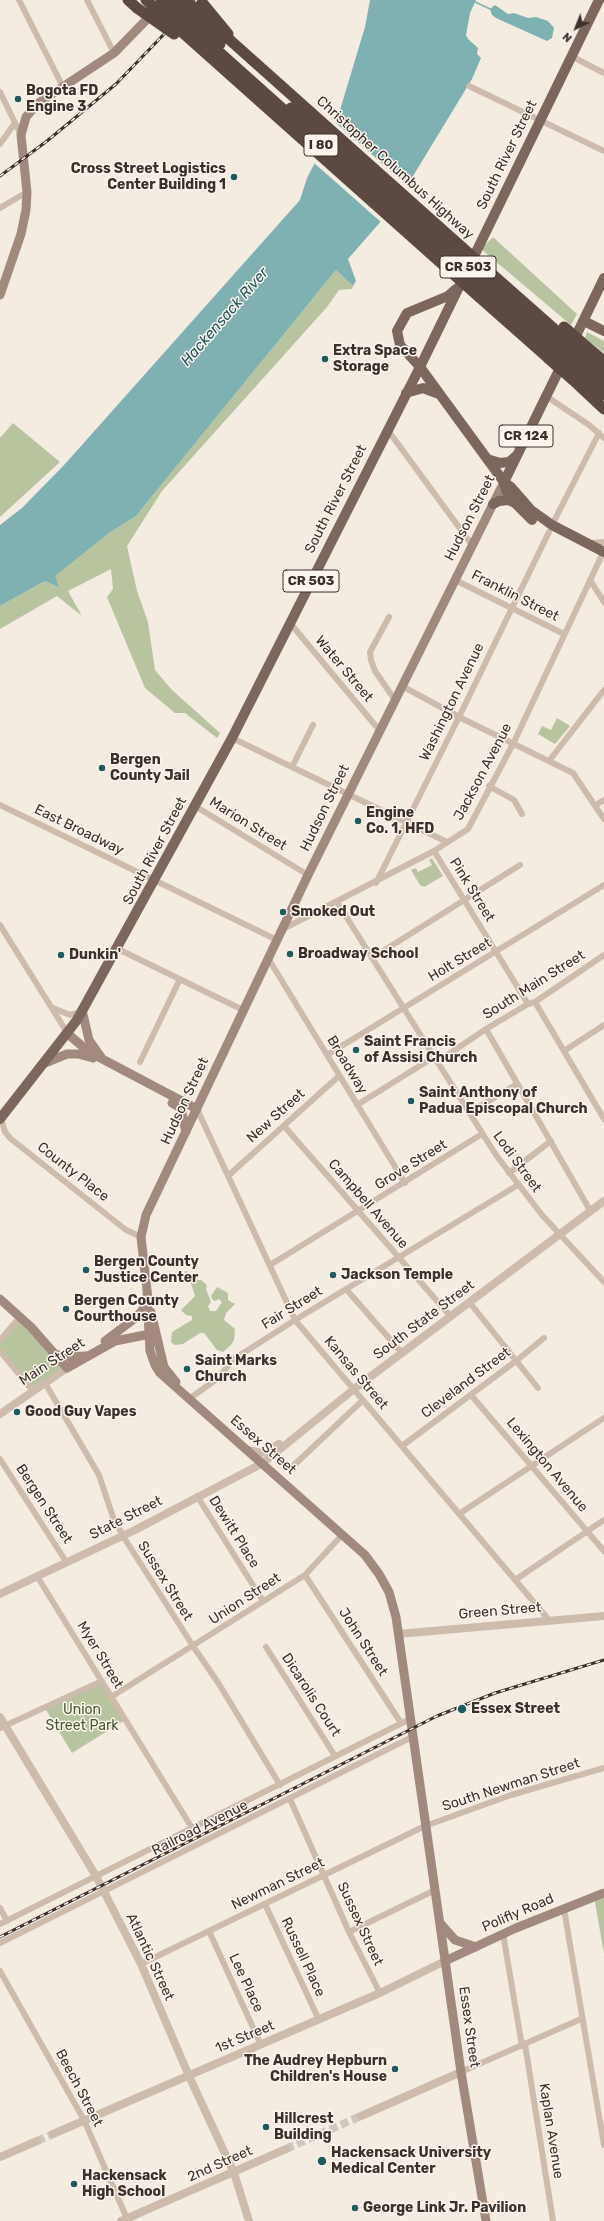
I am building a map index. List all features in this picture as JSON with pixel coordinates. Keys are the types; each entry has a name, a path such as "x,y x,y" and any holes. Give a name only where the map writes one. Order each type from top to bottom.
{"highway":[{"name":"Christopher Columbus Highway","path":"128,0 142,4 225,71 556,342 604,385"},
{"name":"Christopher Columbus Highway","path":"161,0 485,285 540,316 556,342"},
{"name":"Christopher Columbus Highway","path":"172,0 485,285"},
{"name":"Christopher Columbus Highway","path":"185,0 244,53 485,285"},
{"path":"200,0 244,53"},
{"path":"556,342 579,363 604,361"},
{"name":"Christopher Columbus Highway","path":"579,363 604,373"},
{"name":"Christopher Columbus Highway","path":"579,363 604,396"},
{"name":"Christopher Columbus Highway","path":"579,363 604,409"}],"main road":[{"path":"0,295 22,234 26,210 27,192 21,136 24,122 31,110 114,53 165,0"},
{"name":"South River Street","path":"0,1119 68,1034 118,949 232,738 387,429 420,367 457,288 571,56 600,3"},
{"name":"Hudson Street","path":"164,1367 152,1337 147,1295 141,1237 146,1215 281,930 604,278"},
{"path":"457,288 448,296 407,313 397,331 400,345 420,367 504,482 511,487 531,510 551,528 584,542 603,556"},
{"path":"584,321 604,331"},
{"path":"406,394 423,388 440,394"},
{"path":"487,458 500,463 509,462 516,456"},
{"path":"504,482 507,493 527,516 603,556"},
{"path":"493,504 499,501 508,500 515,503"},
{"path":"82,1011 88,1040 106,1062"},
{"path":"68,1034 89,1052 106,1062 197,1109"},
{"path":"45,1063 67,1054 78,1054 106,1062"},
{"path":"151,1086 161,1096 181,1108 186,1132"},
{"name":"Main Street","path":"100,1348 106,1340 119,1331 142,1310 147,1295"},
{"path":"0,1300 20,1317 68,1368"},
{"name":"Main Street","path":"68,1368 100,1348 126,1338 152,1337"},
{"name":"Essex Street","path":"152,1337 154,1365 160,1373 365,1555 380,1574 394,1606 461,2072 486,2221"},
{"path":"55,1354 66,1357 89,1355"},
{"name":"Essex Street","path":"164,1367 189,1399"},
{"name":"Polifly Road","path":"445,1961 503,1934 604,1893"},
{"path":"440,1923 455,1940 476,1946"}],"street":[{"path":"19,0 63,87"},
{"path":"88,0 114,53"},
{"path":"571,56 604,73"},
{"path":"469,86 604,151"},
{"path":"0,92 21,136"},
{"path":"0,144 15,123"},
{"path":"0,208 27,192"},
{"path":"546,396 604,438"},
{"path":"387,429 472,545"},
{"name":"Washington Avenue","path":"376,883 599,433"},
{"path":"584,542 604,542"},
{"name":"Jackson Avenue","path":"281,930 376,883 434,851 468,828 489,786 513,744 564,634 603,556"},
{"name":"Franklin Street","path":"455,580 564,634"},
{"path":"590,580 604,602"},
{"path":"389,616 370,652 375,671 395,700"},
{"name":"Water Street","path":"290,623 380,731"},
{"path":"402,686 459,717 577,776 604,819"},
{"path":"549,761 603,693"},
{"path":"292,767 313,725"},
{"path":"232,738 447,842"},
{"path":"489,786 514,800 522,814"},
{"path":"596,805 604,800"},
{"name":"East Broadway","path":"0,805 155,879 277,940"},
{"name":"Marion Street","path":"195,806 308,876"},
{"name":"Pink Street","path":"434,851 528,1004"},
{"path":"372,958 520,864"},
{"name":"Holt Street","path":"327,1055 604,885"},
{"name":"Lodi Street","path":"337,902 482,1134 509,1173 560,1235 604,1282"},
{"path":"0,925 68,1034"},
{"path":"118,949 243,1010"},
{"name":"South Main Street","path":"357,1105 436,1060 528,1004 535,1002 604,955"},
{"name":"Broadway","path":"268,958 405,1183"},
{"path":"140,1062 180,979"},
{"path":"535,1002 604,1119"},
{"path":"51,1007 66,1014 82,1011"},
{"path":"564,1051 604,1025"},
{"path":"486,1029 591,1212"},
{"name":"New Street","path":"229,1175 339,1076"},
{"path":"469,1113 517,1084"},
{"name":"Kansas Street","path":"197,1109 229,1175 295,1320 549,1620"},
{"name":"County Place","path":"0,1119 5,1132 13,1141 126,1230 141,1237"},
{"name":"Campbell Avenue","path":"284,1126 451,1317"},
{"name":"Grove Street","path":"270,1265 405,1183 482,1134"},
{"path":"509,1173 550,1141"},
{"name":"Fair Street","path":"189,1399 217,1379 234,1359 295,1320 518,1185"},
{"name":"South State Street","path":"263,1463 354,1389 604,1202"},
{"path":"346,1289 402,1353"},
{"path":"470,1303 538,1388"},
{"path":"0,1340 20,1317"},
{"name":"Cleveland Street","path":"402,1446 516,1361 544,1338"},
{"path":"0,1351 33,1391"},
{"name":"Main Street","path":"0,1414 68,1368"},
{"name":"Sussex Street","path":"45,1383 99,1475 113,1517 123,1536 219,1684 280,1785"},
{"name":"Lexington Avenue","path":"471,1395 604,1551"},
{"path":"291,1468 363,1400"},
{"path":"459,1514 604,1418"},
{"path":"248,1450 262,1454 291,1440"},
{"name":"Bergen Street","path":"0,1459 67,1563"},
{"name":"State Street","path":"0,1594 123,1536 197,1496 263,1463"},
{"name":"Dewitt Place","path":"197,1496 263,1601"},
{"path":"516,1580 604,1520"},
{"name":"Union Street","path":"111,1697 305,1575 342,1535"},
{"name":"John Street","path":"305,1575 401,1723"},
{"name":"Myer Street","path":"37,1576 192,1828"},
{"name":"Green Street","path":"398,1634 604,1616"},
{"name":"Dicarolis Court","path":"266,1647 335,1756"},
{"path":"3,1727 102,1681"},
{"name":"Atlantic Street","path":"0,1717 3,1727 96,1876 141,1964 189,2076 234,2173 249,2221"},
{"name":"Railroad Avenue","path":"0,1924 280,1785 410,1718"},
{"name":"Railroad Avenue","path":"0,1943 412,1737"},
{"name":"South Newman Street","path":"425,1826 511,1795 604,1768"},
{"name":"Sussex Street","path":"290,1799 349,1932 380,1993"},
{"name":"Newman Street","path":"141,1964 425,1826"},
{"path":"349,1932 435,1890"},
{"name":"Russell Place","path":"265,1904 319,2020"},
{"path":"0,1908 8,1921"},
{"path":"564,1908 581,2019 602,2123 604,2145"},
{"name":"Lee Place","path":"209,1931 261,2045"},
{"name":"Kaplan Avenue","path":"503,1934 524,2045 553,2221"},
{"name":"1st Street","path":"53,2134 319,2020 380,1993 445,1961"},
{"name":"Beech Street","path":"0,1971 84,2120 126,2220"},
{"path":"360,2116 581,2019"},
{"path":"0,2157 37,2141"},
{"name":"2nd Street","path":"126,2220 286,2149"}],"green space":[{"path":"493,237 577,314 571,325 481,249"},
{"path":"336,270 353,286 352,289 339,290 327,307 162,491 127,546 137,591 148,622 155,670 171,689 220,733 217,738 185,713 175,713 145,688 107,597 113,589 111,569 68,591 82,616 57,596 0,629 0,606 45,581 59,586 54,576 109,533 136,516"},
{"path":"587,332 604,341 604,353 585,338"},
{"path":"13,423 60,462 0,517 0,438"},
{"path":"557,718 570,726 555,744 538,734 542,726 551,730"},
{"path":"432,858 443,876 424,887 420,885 411,870 416,868 418,872 432,865 429,860"},
{"path":"186,1271 196,1280 201,1280 207,1285 206,1289 211,1302 208,1306 210,1311 216,1311 222,1302 219,1299 215,1301 211,1296 217,1287 228,1293 228,1300 235,1304 226,1313 224,1320 235,1329 234,1340 223,1352 217,1350 204,1333 200,1333 183,1344 175,1345 171,1342 172,1332 192,1320 192,1316 186,1315 181,1310 195,1296 188,1274 184,1272"},
{"path":"20,1317 67,1368 33,1391 0,1351 0,1340"},
{"name":"Union Street Park","path":"102,1681 125,1720 72,1753 45,1708"},
{"path":"604,1893 604,1954 594,1896"}],"water":[{"name":"Hackensack River","path":"370,0 476,0 470,13 466,35 468,39 478,48 477,54 481,58 472,79 396,204 348,259 356,281 353,286 336,270 136,516 109,533 55,576 59,587 45,581 0,606 0,525 22,508 65,464 300,200 307,178 337,120 365,27"},
{"path":"495,5 508,14 514,13 528,18 536,17 548,21 554,28 552,38 547,41 496,18 492,15 490,9"}],"pier":[{"path":"334,121 409,187 398,205 382,223 313,162"}],"waterway":[{"path":"471,0 490,9"}],"tunnel":[{"path":"286,2149 361,2116"},
{"path":"37,2141 53,2134"}],"railway":[{"path":"0,176 47,141 116,84 197,0"},
{"path":"0,1937 437,1716 495,1693 604,1660"}],"place":[{"name":"Bogota FD Engine 3","path":"18,99"},
{"name":"Cross Street Logistics Center Building 1","path":"234,177"},
{"name":"Extra Space Storage","path":"325,359"},
{"name":"Bergen County Jail","path":"102,768"},
{"name":"Engine Co. 1, HFD","path":"358,821"},
{"name":"Smoked Out","path":"283,912"},
{"name":"Broadway School","path":"290,954"},
{"name":"Dunkin'","path":"61,955"},
{"name":"Saint Francis of Assisi Church","path":"356,1050"},
{"name":"Saint Anthony of Padua Episcopal Church","path":"411,1101"},
{"name":"Bergen County Justice Center","path":"86,1270"},
{"name":"Jackson Temple","path":"333,1275"},
{"name":"Bergen County Courthouse","path":"66,1309"},
{"name":"Saint Marks Church","path":"187,1369"},
{"name":"Good Guy Vapes","path":"17,1412"},
{"name":"Essex Street","path":"462,1709"},
{"name":"The Audrey Hepburn Children's House","path":"395,2069"},
{"name":"Hillcrest Building","path":"266,2127"},
{"name":"Hackensack University Medical Center","path":"322,2161"},
{"name":"Hackensack High School","path":"74,2184"},
{"name":"George Link Jr. Pavilion","path":"355,2208"}]}
